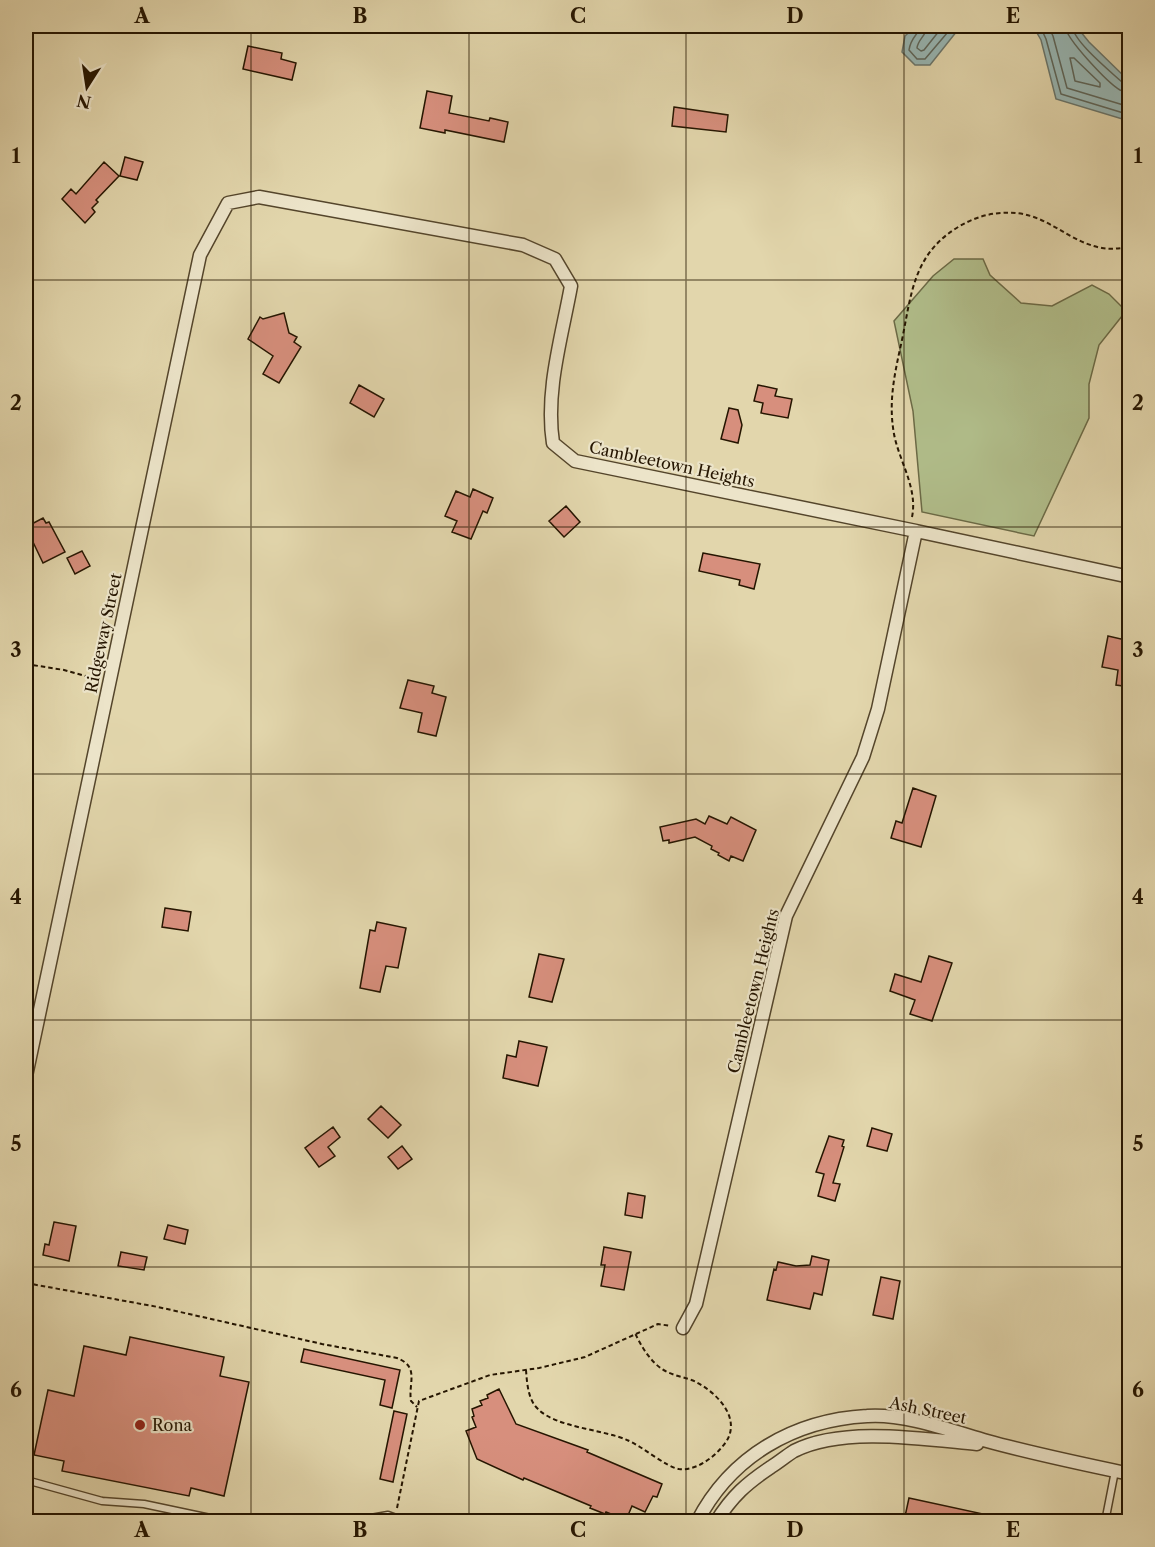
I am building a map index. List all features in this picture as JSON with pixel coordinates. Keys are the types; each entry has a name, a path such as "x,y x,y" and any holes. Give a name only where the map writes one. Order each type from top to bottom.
{"street":[{"name":"Cambleetown Heights","path":"228,203 259,197 523,245 555,259 571,286 553,382 550,427 553,443 575,461 1130,577"},
{"name":"Ridgeway Street","path":"26,1076 200,255 228,203"},
{"name":"Cambleetown Heights","path":"683,1328 696,1304 786,916 863,756 878,709 912,530"},
{"name":"Ash Street","path":"697,1521 721,1483 744,1461 784,1436 812,1425 868,1415 908,1420 1011,1447 1130,1474"},
{"name":"Ash Street","path":"716,1521 741,1488 762,1473 796,1450 834,1439 890,1436 1011,1447"}],"lane":[{"path":"1105,1521 1115,1471"},
{"path":"26,1480 102,1501 144,1503 229,1521"},
{"path":"348,1521 388,1515 407,1521"}],"path":[{"path":"912,530 914,505 894,435 892,384 914,282 923,262 938,242 967,222 984,215 1003,213 1036,216 1076,238 1102,248 1130,247"},
{"path":"26,663 64,670 109,683"},
{"path":"26,1283 158,1307 322,1344 397,1358 405,1361 411,1371 411,1401 417,1407"},
{"path":"398,1505 419,1401 490,1375 585,1357 658,1324 683,1328"},
{"path":"526,1370 527,1385 534,1405 549,1416 628,1440 670,1467 680,1469 701,1464 722,1448 728,1440 731,1430 728,1412 710,1391 696,1382 663,1370 657,1365 635,1333"}],"green space":[{"path":"954,259 983,259 990,275 1021,303 1052,306 1092,285 1109,294 1126,311 1099,345 1089,384 1089,418 1034,536 922,512 913,411 894,321 933,276"}],"water":[{"path":"916,26 961,26 930,65 915,65 902,52 905,36"},
{"path":"1033,26 1076,26 1129,81 1129,121 1056,99 1041,40"}],"building":[{"path":"248,46 282,53 281,59 296,63 292,80 243,69"},
{"path":"427,91 452,96 449,113 489,121 490,118 508,122 504,142 445,130 445,133 420,128"},
{"path":"674,107 728,115 726,132 672,126"},
{"path":"125,157 143,162 137,180 120,176"},
{"path":"104,162 119,176 96,200 98,202 92,208 95,212 85,223 62,199 71,189 76,194"},
{"path":"284,313 289,333 297,337 294,342 301,347 279,383 263,374 273,356 248,339 260,317 263,319"},
{"path":"359,385 384,399 374,417 350,403"},
{"path":"758,385 777,389 775,396 792,399 788,418 761,413 763,403 754,401"},
{"path":"729,408 738,410 742,425 738,443 721,439"},
{"path":"473,489 493,498 487,513 483,511 471,539 452,532 457,521 445,516 456,491 470,497"},
{"path":"566,506 580,522 564,537 549,521"},
{"path":"43,518 46,523 49,522 65,552 43,563 32,540 26,543 26,527"},
{"path":"82,551 90,566 75,574 67,558"},
{"path":"703,553 760,564 754,589 739,585 740,580 699,571"},
{"path":"1108,636 1130,641 1130,687 1116,685 1118,670 1102,667"},
{"path":"408,680 434,686 432,693 446,697 436,736 418,732 422,713 400,708"},
{"path":"913,788 936,796 921,847 891,838 896,821 902,823"},
{"path":"709,816 727,824 731,817 756,830 743,861 731,856 729,861 711,849 712,846 695,837 669,843 669,840 663,841 660,827 696,819 705,824"},
{"path":"165,908 191,912 188,931 162,927"},
{"path":"377,922 406,928 398,968 386,966 380,992 360,988 370,930 375,931"},
{"path":"539,954 564,959 552,1002 529,997"},
{"path":"929,956 952,963 932,1021 910,1014 915,1000 890,991 895,974 921,982"},
{"path":"519,1041 547,1047 538,1086 503,1078 507,1055 516,1057"},
{"path":"381,1106 401,1125 388,1138 368,1119"},
{"path":"333,1127 340,1137 328,1147 335,1156 319,1167 305,1148"},
{"path":"872,1128 892,1134 887,1151 867,1146"},
{"path":"829,1136 844,1140 833,1183 840,1184 835,1201 818,1196 824,1174 816,1172"},
{"path":"402,1146 412,1159 398,1169 388,1157"},
{"path":"628,1193 645,1196 642,1218 625,1215"},
{"path":"54,1222 76,1226 69,1261 43,1255 45,1244 49,1245"},
{"path":"168,1225 188,1230 185,1244 164,1239"},
{"path":"604,1247 631,1252 624,1290 601,1286 605,1265 601,1265"},
{"path":"121,1252 147,1257 144,1270 118,1266"},
{"path":"812,1256 829,1260 822,1295 814,1293 810,1309 767,1300 774,1269 776,1270 778,1262 796,1266 810,1265"},
{"path":"881,1277 900,1281 893,1319 873,1315"},
{"name":"Rona","path":"130,1337 224,1357 220,1376 249,1382 224,1496 191,1488 189,1496 62,1471 64,1461 34,1455 48,1390 74,1396 84,1346 126,1355"},
{"path":"304,1349 400,1370 392,1408 380,1405 385,1380 301,1362"},
{"path":"499,1389 516,1424 588,1450 587,1452 662,1484 657,1497 653,1496 645,1512 632,1506 626,1520 590,1508 591,1506 524,1478 523,1480 477,1459 466,1431 476,1427 472,1409 482,1405 480,1401"},
{"path":"394,1411 407,1414 393,1482 380,1479"},
{"path":"909,1498 997,1517 997,1521 904,1521"}],"place":[{"name":"Rona","path":"140,1425"}]}
